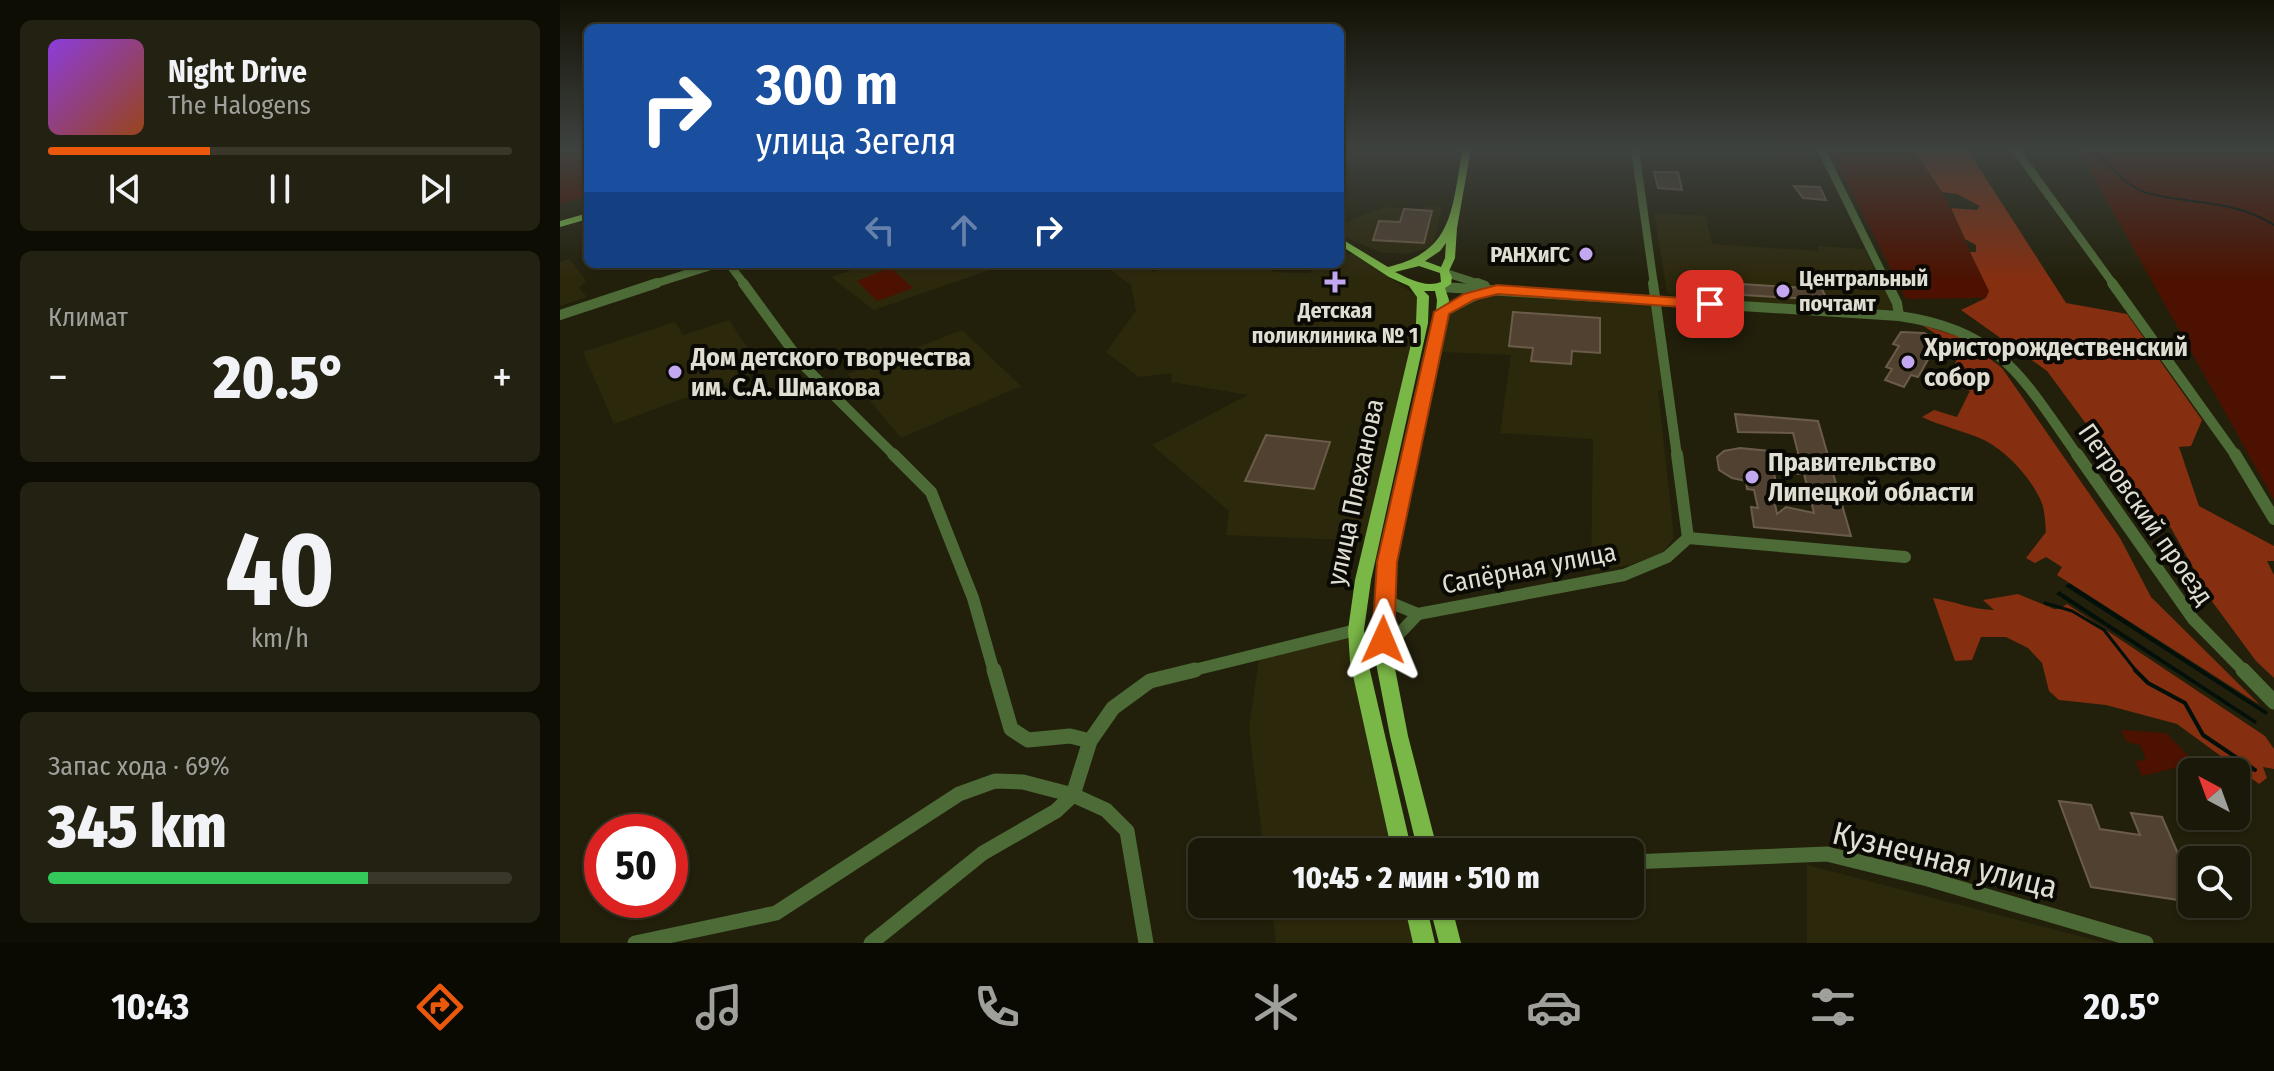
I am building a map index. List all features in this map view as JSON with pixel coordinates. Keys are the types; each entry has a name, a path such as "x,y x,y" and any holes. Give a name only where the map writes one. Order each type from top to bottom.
{"main road":[{"name":"улица Плеханова","path":"1424,838 1399,736 1384,658 1384,600 1387,562 1442,312 1443,280 1450,258 1459,193"},
{"path":"562,220 584,211"},
{"path":"562,220 584,217"},
{"path":"1409,283 1404,271 1436,249 1452,228"},
{"path":"1344,243 1409,283 1443,280"},
{"path":"1362,252 1431,265 1443,280"},
{"path":"1388,270 1415,264"},
{"name":"улица Плеханова","path":"1399,838 1359,662 1356,630 1363,580 1423,315 1423,296 1409,283"},
{"path":"1418,918 1424,943"},
{"path":"1444,918 1450,943"}],"street":[{"path":"1641,193 1688,538 1905,557"},
{"path":"1843,193 1897,303 1899,316"},
{"path":"2047,193 2229,445 2274,519"},
{"path":"560,315 705,268"},
{"path":"732,268 803,365 931,492 973,598 1011,729 1028,740 1070,736 1090,741"},
{"path":"1443,280 1493,290"},
{"path":"1443,280 1493,290"},
{"path":"1442,312 1451,305 1493,290"},
{"name":"Петровский проезд","path":"1493,290 1899,316 1927,319 1965,332 2002,356 2017,370 2193,619 2274,702"},
{"name":"Сапёрная улица","path":"1384,600 1418,614 1624,575 1667,557 1688,538"},
{"name":"Сапёрная улица","path":"1384,658 1399,634 1418,614"},
{"path":"871,943 983,853 1056,811 1073,795 1090,741 1113,708 1150,681 1356,630"},
{"path":"635,943 776,913 959,794 995,781 1023,782 1073,795 1106,810 1127,831 1146,943"},
{"name":"Кузнечная улица","path":"1644,861 1827,854 1928,879 2146,943"}],"shaded area":[{"path":"560,193 584,193 584,197 560,204"},
{"path":"1852,193 1942,193 1989,291 1987,298 1906,299"},
{"path":"1950,193 1995,193 2066,303 2127,314 2202,420 2191,446 2179,447 2199,506 2274,546 2274,561 2267,561 2274,575 2274,678 2256,661 2211,600 2171,528 2149,509 2047,371 1961,310 1986,298 1989,291 1970,252 1976,252 1976,245 1965,239 1951,208 1977,210 1980,206"},
{"path":"2103,193 2274,193 2274,500"},
{"path":"1424,206 1442,207 1434,242 1428,248 1407,254 1380,252 1344,237 1344,223 1384,207 1423,209"},
{"path":"1654,213 1705,216 1712,244 1819,251 1818,246 1865,249 1894,308 1885,312 1870,311 1865,307 1677,297 1667,292"},
{"path":"1353,253 1419,297 1420,306 1367,541 1226,535 1229,511 1152,445 1248,395 1171,382 1172,373 1139,377 1106,352 1136,311 1131,285 1108,268 1148,268 1154,272 1164,268 1268,268 1274,272 1308,273 1319,268 1344,268 1344,256"},
{"path":"570,259 586,281 579,288 587,297 560,306 560,262"},
{"path":"847,268 995,268 874,310 831,277 850,271"},
{"path":"892,269 913,288 877,301 857,281"},
{"path":"1486,294 1647,305 1655,309 1665,389 1658,390 1674,538 1662,553 1630,565 1591,571 1593,439 1500,433 1511,355 1442,352 1450,309"},
{"name":"Дом детского творчества им. С.А. Шмакова","path":"729,320 762,370 614,424 583,352 675,322 683,335"},
{"path":"1922,325 1963,338 2002,368 2120,538 2151,597 2260,705 2057,575 2062,567 2046,557 2035,563 2026,558 2046,532 2042,505 2025,475 1986,441 1922,417 1934,410 1957,417 1970,391 1947,382 1961,350"},
{"path":"962,330 1021,386 901,438 848,374"},
{"path":"2069,583 2268,712 2266,715 2065,586"},
{"path":"2059,591 2257,721 2255,724 2056,594"},
{"path":"2018,594 2054,609 2067,604 2265,736 2274,749 2274,769 2263,767 2267,778 2259,784 2250,777 2250,758 2223,758 2177,724 2106,705 2059,700 2049,691 2042,663 2028,648 2006,637 1981,637 1972,660 1955,661 1933,598 1994,610 1983,600"},
{"path":"1334,636 1349,639 1357,695 1391,838 1262,838 1249,728 1259,658"},
{"path":"2121,730 2166,733 2190,758 2178,758 2178,767 2142,776 2135,761 2146,760 2140,745 2127,742"},
{"path":"1807,865 2106,943 1807,943"},
{"path":"1273,918 1410,918 1416,943 1276,943"}],"building":[{"path":"1799,193 1823,193 1826,200 1803,198"},
{"path":"1404,209 1432,211 1424,243 1373,240 1379,221 1400,222"},
{"name":"Центральный почтамт","path":"1741,284 1822,289 1827,300 1744,295"},
{"path":"1513,312 1600,318 1600,353 1572,351 1571,364 1531,361 1533,348 1509,346"},
{"name":"Христорождественский собор","path":"1901,332 1924,333 1944,346 1937,358 1930,356 1918,377 1911,375 1904,387 1885,380 1892,369 1886,367 1899,346 1893,344"},
{"name":"Правительство Липецкой области","path":"1735,414 1818,421 1851,536 1754,527 1751,507 1758,508 1754,490 1747,489 1746,481 1732,478 1719,470 1717,457 1724,451 1740,448 1770,451 1777,489 1772,489 1777,514 1786,507 1814,513 1804,474 1798,474 1795,464 1801,464 1793,433 1738,432"},
{"path":"1266,435 1330,442 1314,489 1245,481"},
{"path":"2059,801 2091,805 2100,829 2140,835 2131,813 2162,817 2178,854 2178,900 2091,887"}],"waterway":[{"path":"2147,193 2228,207 2274,225"},
{"path":"2045,603 2072,611 2104,630 2137,672"},
{"path":"2137,672 2148,683 2185,703 2203,735 2255,770"}],"place":[{"name":"РАНХиГС","path":"1586,254"},
{"name":"Детская поликлиника № 1","path":"1335,282"},
{"name":"Центральный почтамт","path":"1783,291"},
{"name":"Христорождественский собор","path":"1908,362"},
{"name":"Дом детского творчества им. С.А. Шмакова","path":"675,372"},
{"name":"Правительство Липецкой области","path":"1752,477"}],"route":[{"path":"1383,640 1387,562 1442,312 1469,297 1497,289 1710,304"}]}
